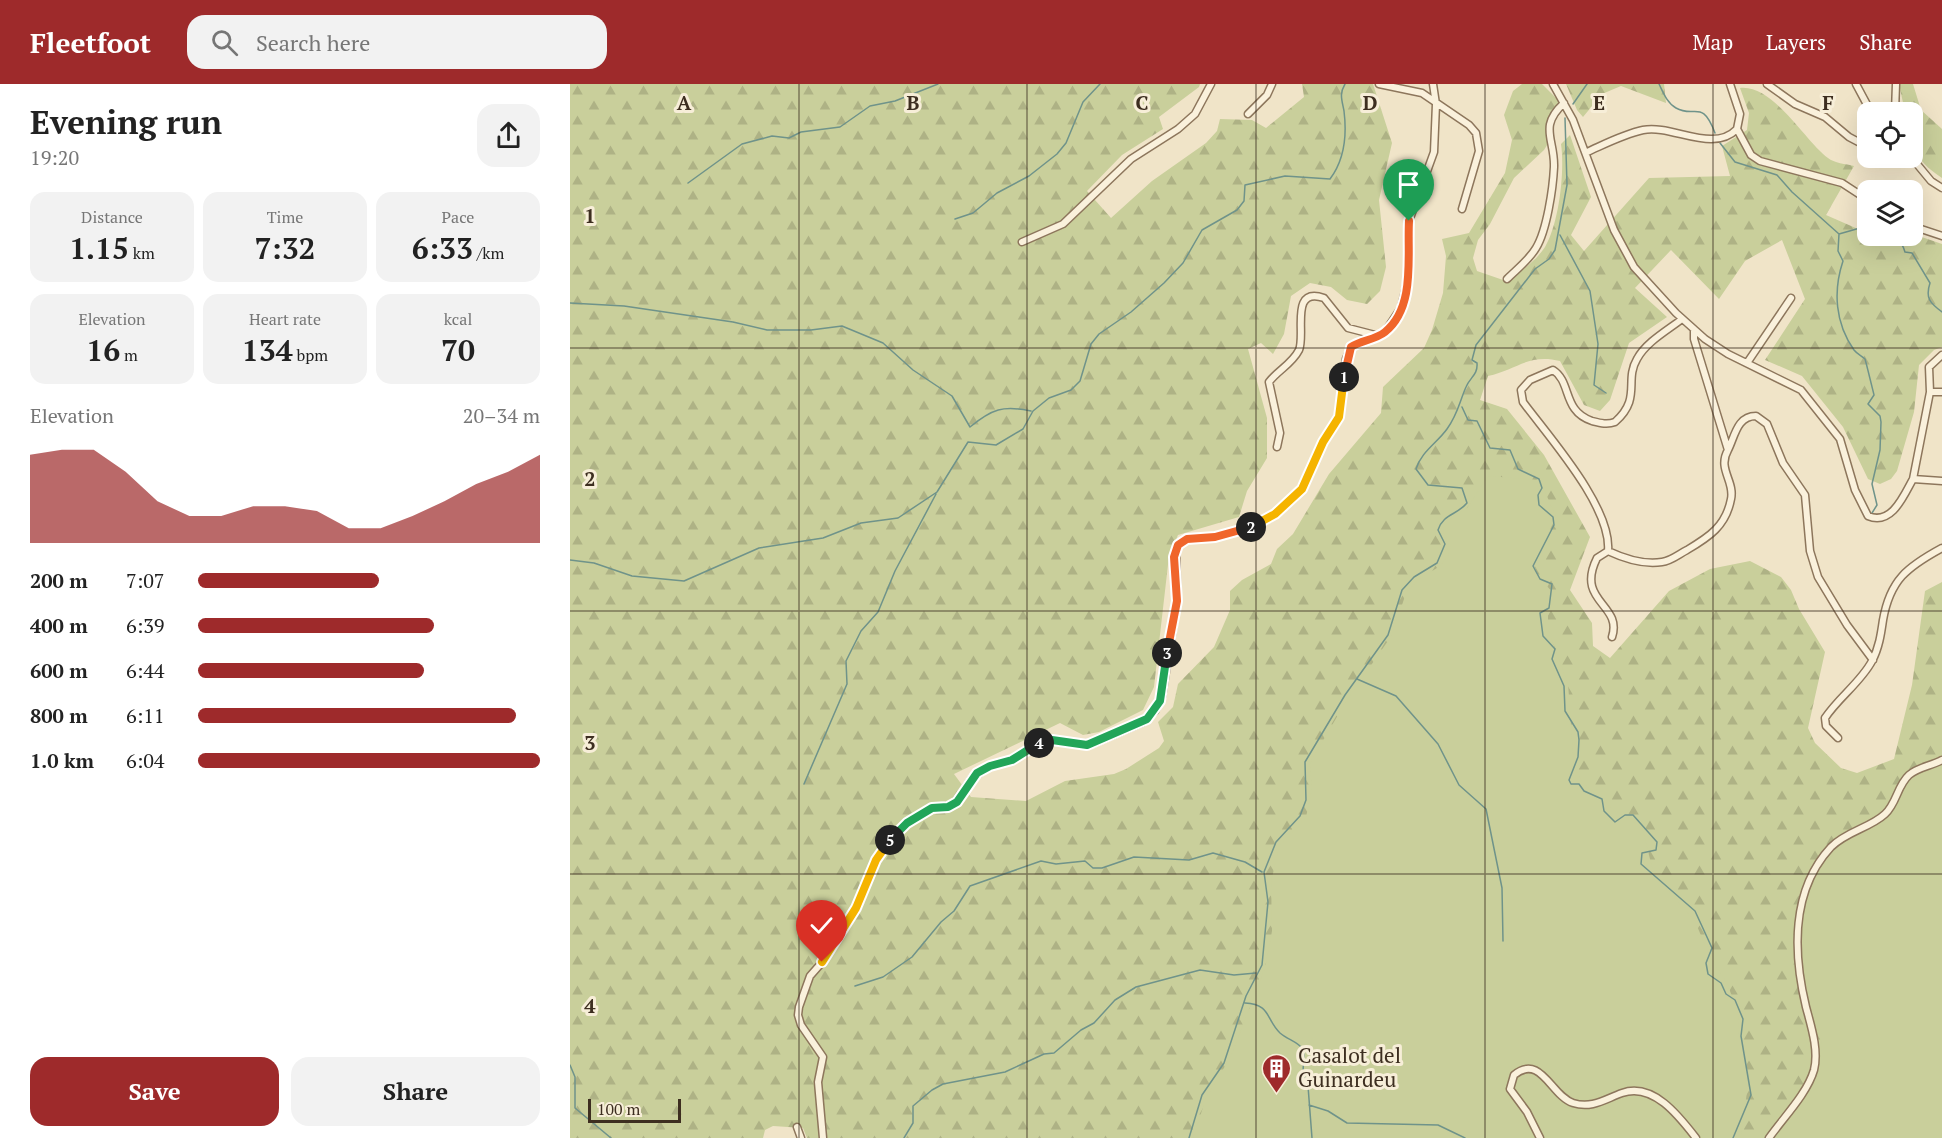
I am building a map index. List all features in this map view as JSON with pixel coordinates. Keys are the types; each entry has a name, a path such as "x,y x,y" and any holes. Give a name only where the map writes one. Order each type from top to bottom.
{"street":[{"path":"1023,242 1063,224 1131,159 1178,129 1195,114 1211,84"},
{"path":"1248,114 1267,95 1272,84"},
{"path":"1379,84 1417,91 1469,125 1478,137 1479,151 1462,209"},
{"path":"823,1138 818,1082 823,1057 804,1030 798,1011 810,976 825,959 856,908 882,849 907,823 932,808 948,807 957,802 972,778 990,766 1012,760 1047,740 1077,745 1094,743 1143,722 1155,711 1162,696 1174,621 1177,592 1176,548 1187,539 1215,537 1254,526 1268,519 1294,498 1306,481 1323,442 1339,417 1349,350 1357,343 1379,336 1395,321 1407,289 1409,221 1434,152 1436,104 1434,84"},
{"path":"1553,84 1587,152 1624,250 1640,275 1694,331 1720,350 1801,390 1836,433 1845,451 1854,490 1868,516 1880,518 1893,512 1913,479 1930,392 1929,367 1942,355"},
{"path":"1587,152 1644,130 1718,139 1727,137 1737,129 1740,123 1740,110 1730,84"},
{"path":"1767,84 1795,104 1825,117 1857,141"},
{"path":"1856,84 1866,102"},
{"path":"1895,102 1896,84"},
{"path":"1507,279 1535,250 1539,242 1554,166 1549,142 1549,126 1557,109 1564,103"},
{"path":"1737,129 1751,155 1760,161 1842,183 1857,193"},
{"path":"1920,168 1942,188"},
{"path":"1923,230 1942,236"},
{"path":"1277,447 1281,433 1269,382 1300,349 1302,335 1300,311 1303,302 1314,297 1324,298 1348,328 1379,336"},
{"path":"1747,363 1791,298"},
{"path":"1608,551 1607,537 1583,482 1523,402 1521,390 1530,380 1552,370 1557,374 1571,405 1578,414 1600,423 1615,422 1631,400 1632,374 1637,357 1682,319"},
{"path":"1694,331 1694,339 1728,450"},
{"path":"1930,392 1942,392"},
{"path":"1608,551 1625,558 1659,562 1673,558 1713,535 1721,525 1732,497 1723,466 1728,450 1739,425 1746,418 1756,416 1767,424 1783,463 1805,495 1810,551 1818,577 1847,625 1873,660"},
{"path":"1913,479 1942,481"},
{"path":"1838,738 1826,726 1825,718 1873,660 1886,603 1897,580 1905,572 1942,548"},
{"path":"1608,551 1597,558 1590,584 1595,597 1608,611 1612,620 1612,637"},
{"path":"1769,1138 1804,1089 1814,1068 1815,1046 1800,983 1799,918 1805,890 1816,868 1831,847 1846,835 1887,812 1902,783 1911,773 1942,760"},
{"path":"1540,1138 1527,1112 1510,1089 1514,1075 1527,1068 1538,1070 1563,1098 1576,1104 1592,1105 1632,1091 1647,1092 1660,1100 1696,1138"},
{"path":"797,1127 801,1138"}],"green space":[{"path":"570,84 1200,84 1159,117 1163,129 1122,155 1087,191 1111,218 1152,181 1206,143 1217,131 1220,119 1252,120 1266,128 1304,97 1302,84 1373,84 1392,143 1379,200 1386,267 1380,291 1367,304 1347,300 1331,287 1310,283 1291,296 1284,334 1273,354 1261,343 1248,349 1267,418 1267,458 1247,491 1239,517 1178,535 1169,556 1154,687 1143,710 1099,732 1083,735 1060,723 954,774 971,797 1026,801 1065,781 1114,774 1159,748 1164,741 1158,722 1173,707 1178,684 1214,647 1230,610 1230,591 1242,580 1271,564 1277,549 1293,534 1329,474 1381,413 1383,387 1424,348 1443,293 1446,256 1442,239 1469,233 1505,173 1512,140 1504,115 1513,91 1522,84 1542,84 1560,102 1553,110 1546,130 1549,142 1544,150 1514,178 1490,224 1478,240 1473,258 1477,271 1506,281 1537,257 1545,247 1554,225 1560,197 1561,144 1570,135 1591,197 1571,235 1584,251 1649,178 1730,176 1722,146 1747,130 1749,113 1740,88 1752,89 1776,104 1828,158 1854,166 1826,215 1857,229 1857,246 1923,246 1923,237 1942,244 1942,347 1934,350 1919,365 1914,412 1897,471 1891,479 1880,484 1868,479 1843,427 1802,376 1765,360 1805,299 1782,240 1745,261 1719,299 1671,250 1635,288 1667,317 1629,343 1610,400 1600,411 1584,405 1560,361 1549,359 1523,363 1488,376 1480,400 1507,409 1544,455 1590,537 1570,590 1592,623 1593,646 1610,658 1669,591 1710,569 1750,561 1781,577 1791,590 1799,609 1825,652 1808,728 1815,743 1841,768 1857,773 1894,759 1912,685 1925,591 1942,582 1942,1138 807,1138 803,1128 773,1126 765,1130 763,1138 570,1138"},
{"path":"1566,84 1664,84 1666,103 1621,86 1602,94 1583,117 1577,110"},
{"path":"1899,84 1913,84 1919,102 1903,102"},
{"path":"1923,112 1942,129 1942,178 1923,162"},
{"path":"1488,476 1540,480 1556,517 1534,564 1537,574 1552,592 1553,602 1548,615 1548,630 1568,683 1574,767 1583,783 1614,810 1642,827 1654,875 1695,921 1709,955 1727,983 1739,1015 1738,1030 1749,1076 1741,1138 1193,1138 1206,1098 1231,1056 1265,968 1272,931 1271,882 1279,847 1306,817 1312,789 1310,763 1345,703 1392,635 1406,593 1418,580 1440,566 1449,554 1443,530 1446,521 1467,508"},
{"path":"1942,761 1942,1138 1775,1138 1817,1079 1822,1044 1803,988 1801,961 1803,908 1819,867 1854,836 1887,817 1910,778"}],"waterway":[{"path":"688,183 742,144 772,136 789,138 801,132 840,127 870,106 895,101 938,84"},
{"path":"955,219 973,213 997,193 1029,176 1057,154 1066,143 1083,102 1100,84"},
{"path":"570,560 594,563 632,576 684,581 759,548 823,538 861,523 898,518 937,492 968,442 996,445 1023,429 1033,411 1049,398 1071,390 1080,381 1091,344 1099,334 1131,312 1164,283 1183,263 1202,230 1237,210 1244,201 1245,185 1285,176 1330,179 1339,163 1344,147 1345,120 1342,94 1345,84"},
{"path":"1573,104 1587,84"},
{"path":"1659,84 1673,106 1683,111 1702,113 1710,122 1715,133"},
{"path":"1189,1138 1202,1095 1224,1063 1246,996 1262,965 1268,902 1264,872 1276,842 1300,816 1306,800 1305,762 1345,695 1388,635 1402,590 1414,577 1437,563 1445,544 1438,530 1440,525 1467,503 1462,488 1428,485 1416,469 1418,463 1454,418 1466,387 1476,370 1477,363 1472,360 1476,345 1535,269 1549,259 1555,250 1567,185 1565,118"},
{"path":"1720,143 1735,162 1777,175 1792,192 1839,234 1857,229"},
{"path":"1839,234 1838,251 1843,261 1837,295 1840,318 1854,350 1865,359 1874,395 1868,404 1880,416 1881,422 1880,450 1872,484 1877,505 1872,513"},
{"path":"1560,235 1590,291 1598,344 1594,385 1606,393"},
{"path":"1903,246 1905,252 1912,253 1930,283 1928,296 1934,306 1942,312"},
{"path":"570,303 624,306 733,322 767,330 811,330 842,326 883,343 913,370 952,396 970,427 998,410 1013,408 1031,411"},
{"path":"1462,407 1468,420 1477,421 1490,448 1510,450 1518,469 1539,479 1542,488 1538,495 1539,505 1553,517 1554,525 1533,566 1540,579 1552,584 1549,608 1540,613 1543,636 1555,649 1552,659 1564,686 1565,711 1578,732 1578,757 1569,780 1571,784 1579,784 1584,791 1602,799 1604,811 1615,822 1625,815 1633,815 1657,842 1656,850 1642,853 1641,864 1695,911 1712,948 1706,963 1708,974 1721,983 1726,994 1735,1000 1743,1019 1741,1036 1751,1095 1733,1138"},
{"path":"804,784 847,684 846,661 861,631 878,612 895,571 936,494"},
{"path":"1357,679 1396,696 1438,744 1459,785 1486,809 1502,888 1503,941"},
{"path":"855,986 883,977 912,957 941,922 954,911 970,886 1041,861 1056,864 1085,861 1093,868 1102,868 1134,857 1189,860 1213,853 1245,862 1262,872"},
{"path":"904,1138 913,1123 913,1106 932,1090 943,1084 1005,1072 1044,1054 1054,1053 1081,1030 1094,1023 1115,1000 1136,987 1200,970 1234,975 1256,973"},
{"path":"1245,1003 1259,1006 1280,1033 1304,1050 1303,1073 1308,1086 1312,1138"},
{"path":"570,1065 575,1077 575,1108 611,1138"},
{"path":"1309,1105 1328,1111 1347,1123 1438,1125 1465,1138"}],"place":[{"name":"Casalot del Guinardeu","path":"1277,1094"}],"route":[{"path":"822,962 856,908 882,849 907,823 932,808 953,805 977,773 990,766 1012,760 1036,744 1052,740 1087,745 1143,722 1155,711 1162,696 1167,652 1174,621 1177,592 1174,557 1176,548 1187,539 1225,535 1261,523 1288,504 1302,489 1319,449 1339,417 1349,350 1357,343 1375,338 1385,332 1395,321 1401,308 1408,279 1409,221"}]}
